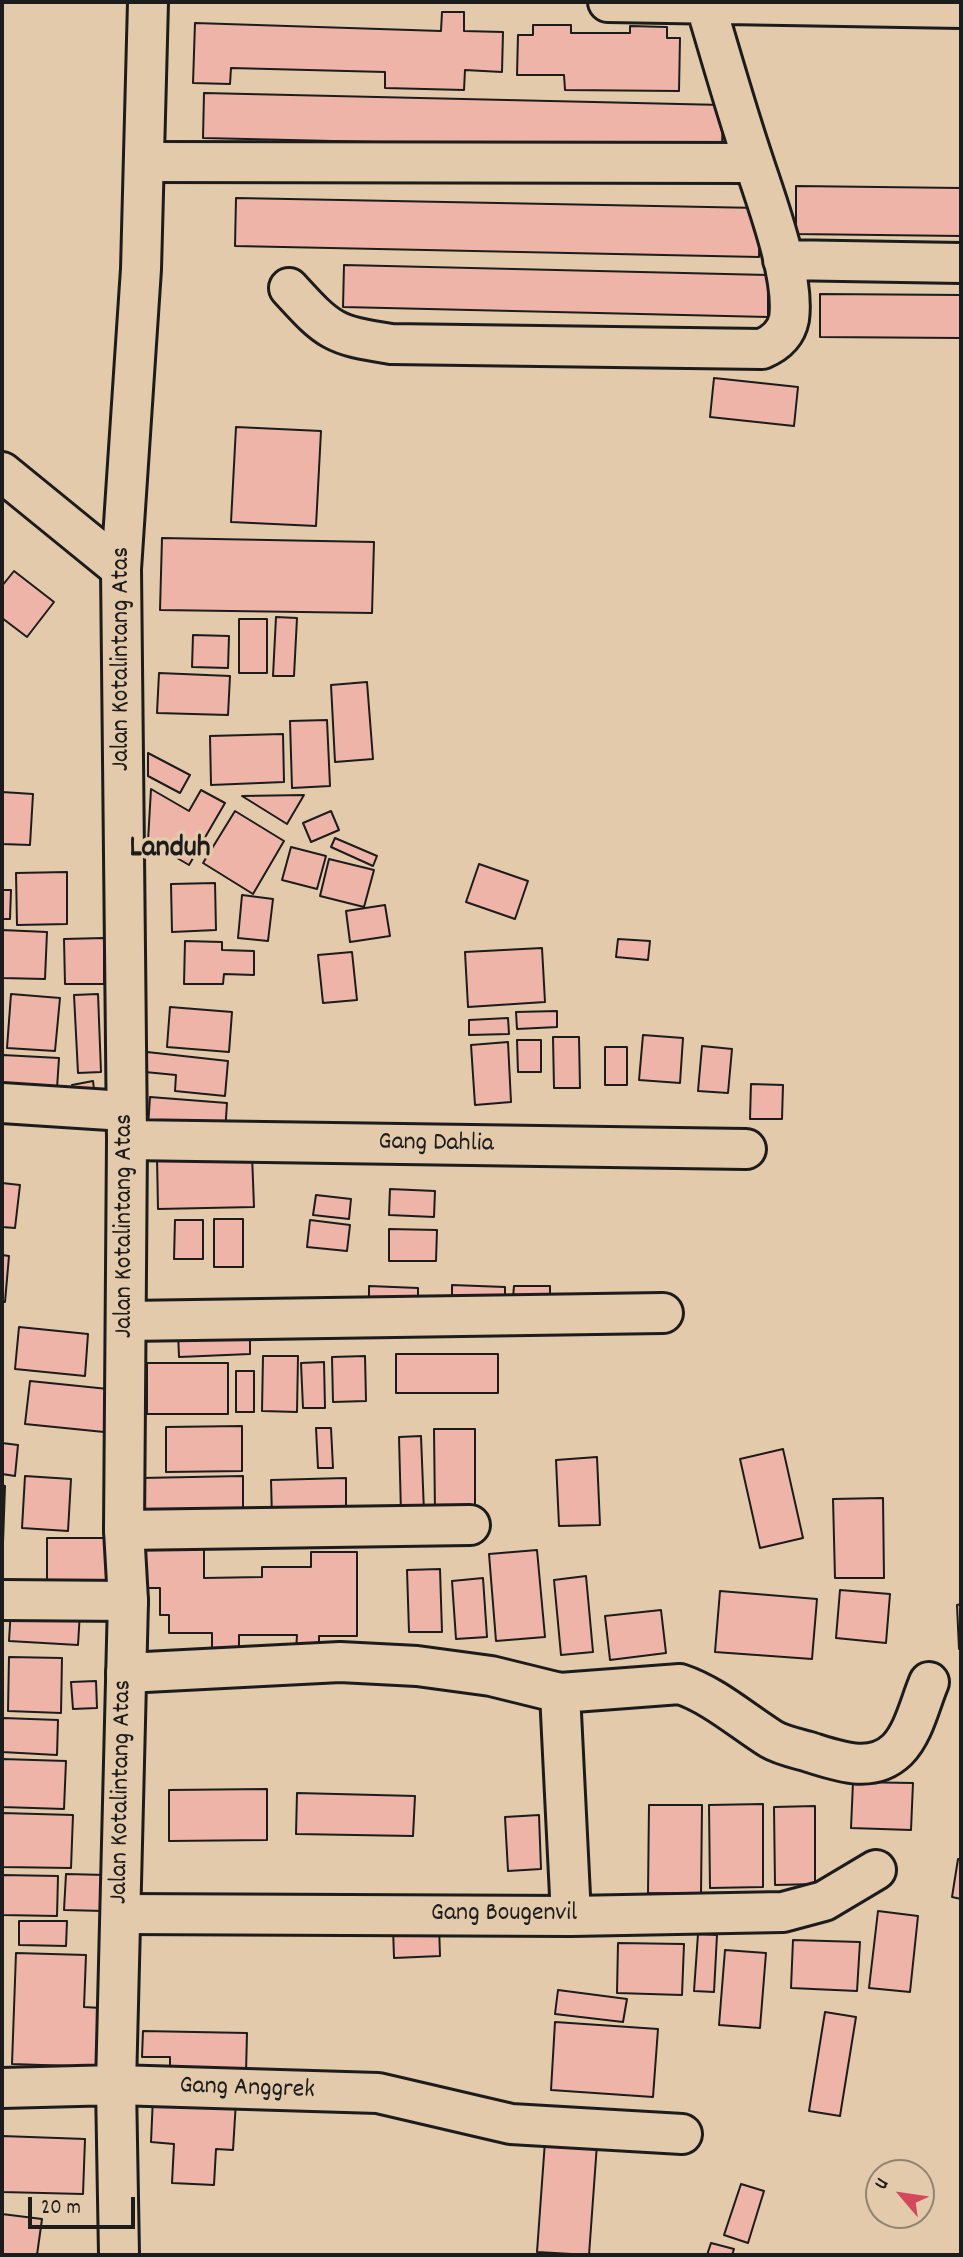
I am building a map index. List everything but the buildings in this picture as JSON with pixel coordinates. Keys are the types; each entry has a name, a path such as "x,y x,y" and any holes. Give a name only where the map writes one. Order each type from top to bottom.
{"street":[{"name":"Jalan Kotalintang Atas","path":"120,2255 116,2085 128,1601 124,1530 127,1321 121,569 141,269 148,2"},
{"path":"608,2 961,8"},
{"path":"289,288 321,323 344,336 391,344 762,349 774,344 784,333 789,319 789,297 783,260 766,195 705,4"},
{"path":"144,179 754,163"},
{"path":"783,260 961,263"},
{"path":"2,472 121,569"},
{"name":"Gang Dahlia","path":"2,1103 126,1126 746,1149"},
{"path":"127,1321 663,1313"},
{"path":"124,1530 470,1525"},
{"path":"2,1600 128,1601"},
{"path":"126,1673 340,1662 417,1666 491,1676 560,1693 680,1684 695,1689 773,1740 849,1764 870,1764 884,1759 897,1749 907,1735 929,1682"},
{"path":"560,1693 571,1916"},
{"name":"Gang Bougenvil","path":"121,1914 571,1916 783,1912 824,1901 876,1870"},
{"name":"Gang Anggrek","path":"2,2088 116,2085 377,2094 512,2124 682,2134"}],"district":[{"name":"Landuh","path":"170,851"}]}
